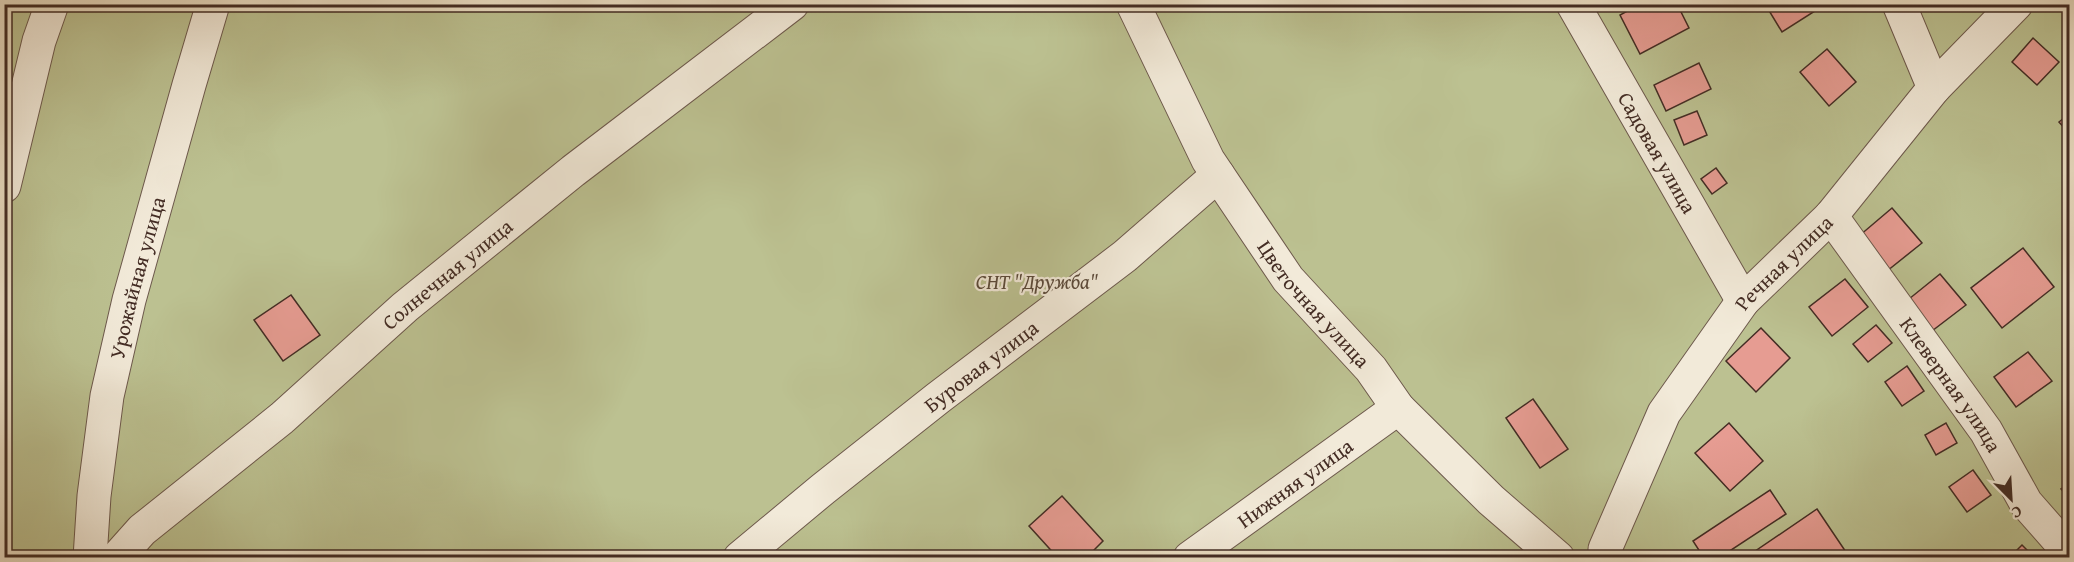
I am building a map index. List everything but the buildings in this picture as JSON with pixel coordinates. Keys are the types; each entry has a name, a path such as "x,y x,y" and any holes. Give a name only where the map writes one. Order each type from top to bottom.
{"street":[{"path":"4,186 39,41 52,4"},
{"name":"Урожайная улица","path":"90,558 94,496 107,396 129,300 213,4"},
{"name":"Солнечная улица","path":"117,558 142,530 282,418 414,299 573,171 792,4"},
{"name":"Цветочная улица","path":"1133,4 1208,159 1288,279 1371,369 1398,408 1491,500 1558,558"},
{"name":"Садовая улица","path":"1574,4 1743,301"},
{"path":"1899,4 1934,88"},
{"name":"Речная улица","path":"1606,558 1605,549 1664,413 1743,301 1831,216 1934,88 2016,4"},
{"name":"Буровая улица","path":"740,558 930,405 1125,256 1218,175"},
{"name":"Клеверная улица","path":"1831,216 1986,431 2026,503 2070,553"},
{"name":"Нижняя улица","path":"1190,558 1398,408"}],"green space":[{"name":"СНТ \"Дружба\"","path":"5,5 2069,5 2069,557 5,557"}]}
